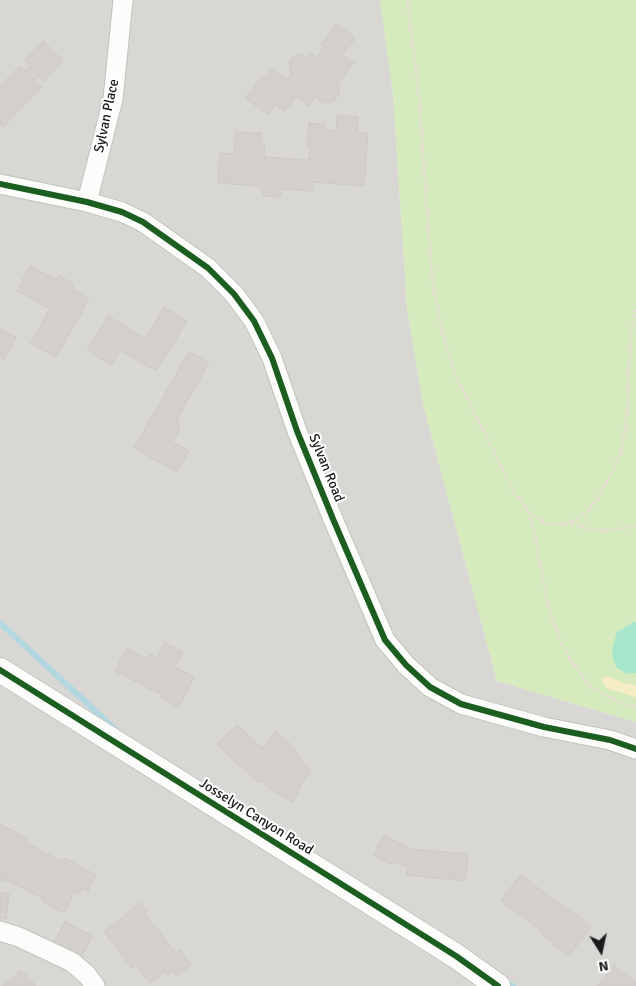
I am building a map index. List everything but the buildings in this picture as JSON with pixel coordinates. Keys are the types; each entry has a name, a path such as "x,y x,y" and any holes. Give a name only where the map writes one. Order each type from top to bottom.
{"street":[{"name":"Sylvan Place","path":"87,202 113,99 123,0"},
{"name":"Sylvan Road","path":"0,184 87,202 122,212 143,222 208,268 234,294 254,320 272,358 297,431 385,640 406,665 430,687 461,704 544,727 610,740 636,748"},
{"name":"Josselyn Canyon Road","path":"0,670 456,956 498,986"},
{"path":"0,931 19,937 72,962 87,975 95,986"}],"path":[{"path":"407,0 420,106 431,270 440,322 453,370 511,487 529,512 536,536 550,613 560,640 581,677 592,689 626,705 636,707"},
{"path":"529,512 546,523 563,524 572,522 588,512 596,502 621,453 627,417 630,336 636,308"},
{"path":"572,522 584,528 606,532 636,526"}],"shaded area":[{"path":"0,0 380,0 393,94 407,308 423,404 497,681 636,722 636,986 0,986"}],"green space":[{"path":"380,0 636,0 636,722 497,681 423,404 407,308 393,94"},
{"path":"636,622 636,673 627,674 616,667 612,649 617,632"}],"sand":[{"path":"607,676 636,685 636,697 606,688 601,679"}],"waterway":[{"path":"0,623 117,731"},
{"path":"503,980 513,986"}],"cycle path":[{"path":"0,184 87,202 122,212 143,222 208,268 234,294 254,321 272,358 297,431 385,640 406,665 430,687 461,704 544,727 610,740 636,749"},
{"path":"0,670 456,956 498,986"}]}
